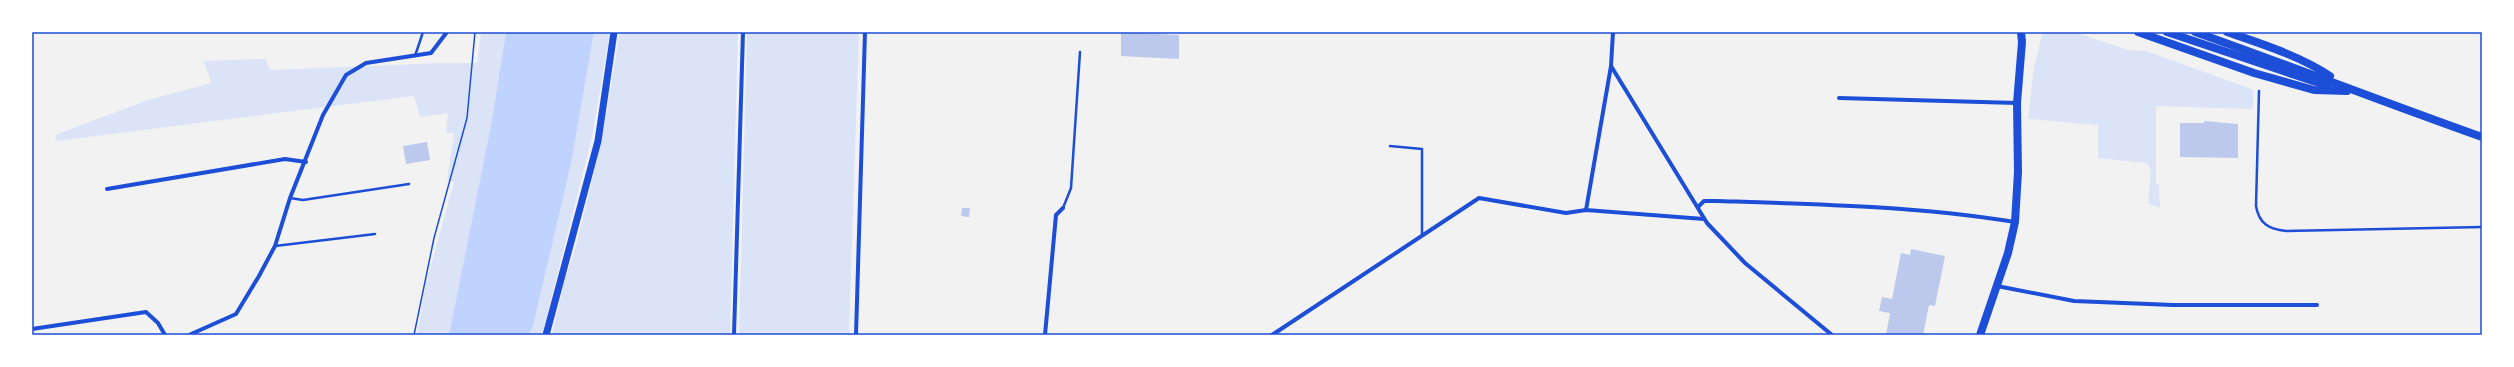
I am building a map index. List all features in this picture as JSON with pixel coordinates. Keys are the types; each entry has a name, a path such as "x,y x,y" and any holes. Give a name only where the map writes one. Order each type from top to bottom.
{"main road":[{"path":"1980,335 1997,286 2015,222 2018,172 2017,103 2022,42 2021,32"},
{"path":"2022,42 2028,32"},
{"path":"2138,32 2254,73 2306,88 2352,91"},
{"path":"2167,32 2316,84 2352,91"},
{"path":"2195,32 2318,75 2352,91 2482,137"},
{"path":"2227,32 2320,69 2352,91"}],"street":[{"path":"189,335 236,314 259,276 275,246 290,198 306,162 323,115 346,75 366,63 415,57 431,53 447,32"},
{"path":"546,335 598,141 614,32"},
{"path":"734,335 743,32"},
{"path":"856,335 865,32"},
{"path":"1586,210 1611,66 1613,32"},
{"path":"1611,66 1704,219 1745,263 1832,335"},
{"path":"1839,98 2017,103"},
{"path":"107,189 285,159 306,162"},
{"path":"1272,335 1479,198 1566,213 1586,210 1704,219"},
{"path":"1698,207 1704,201 1851,205 2002,218 2015,222"},
{"path":"1045,335 1056,215 1063,208"},
{"path":"1997,286 2074,301 2174,305 2317,305"},
{"path":"32,329 146,312 158,323 165,335"}],"lane":[{"path":"415,57 423,32"},
{"path":"1063,208 1071,188 1080,52"},
{"path":"2259,91 2256,206 2260,220 2269,227 2286,231 2482,227"},
{"path":"1390,146 1422,149 1422,236"},
{"path":"290,198 303,200 409,184"},
{"path":"275,246 375,234"}],"path":[{"path":"414,335 434,238 467,118 475,32"}],"shaded area":[{"path":"481,32 506,32 491,125 449,335 417,335 426,283 454,182 447,181 454,133 446,133 448,113 420,117 414,96 56,141 55,135 148,100 211,83 204,61 265,59 270,70 440,63 477,63"},
{"path":"594,32 610,32 592,137 542,335 528,335 533,326 571,164"},
{"path":"620,32 738,32 730,335 552,335 565,279 576,246 601,144"},
{"path":"747,32 859,32 849,335 739,335"},
{"path":"2043,32 2074,32 2128,50 2146,51 2243,86 2253,90 2253,109 2156,106 2156,184 2159,184 2160,208 2148,203 2151,169 2147,163 2098,158 2098,125 2028,119 2034,67"}],"water":[{"path":"506,32 594,32 571,164 533,326 528,335 449,335 491,125"}],"building":[{"path":"1121,32 1179,35 1179,59 1121,56"},
{"path":"2204,121 2238,124 2238,158 2180,157 2180,123 2204,123"},
{"path":"427,142 430,160 406,164 403,146"},
{"path":"962,208 970,208 969,217 961,216"},
{"path":"1911,249 1945,256 1935,306 1929,305 1923,335 1886,335 1890,313 1879,311 1882,297 1892,299 1901,253 1910,255"}]}
